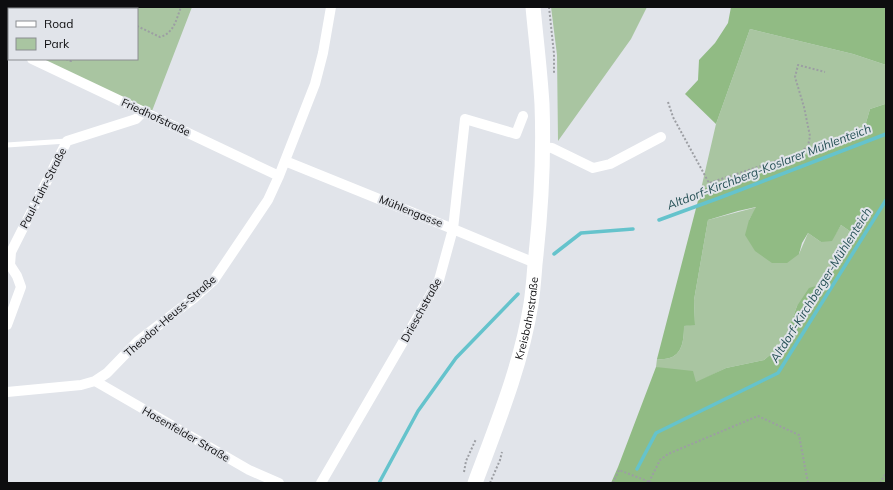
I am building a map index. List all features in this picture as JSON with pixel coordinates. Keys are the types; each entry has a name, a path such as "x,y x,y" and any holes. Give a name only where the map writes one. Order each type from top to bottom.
{"street":[{"name":"Theodor-Heuss-Straße","path":"7,392 81,385 95,381 107,373 138,341 194,298 214,280 268,200 279,176 315,84 323,53 331,7"},
{"name":"Kreisbahnstraße","path":"475,483 508,396 531,303 540,213 542,147 542,105 533,7"},
{"name":"Friedhofstraße","path":"34,60 279,176"},
{"path":"67,141 136,119 144,111"},
{"name":"Drieschstraße","path":"321,483 439,280 453,229 465,119 516,134 523,116"},
{"path":"542,147 552,148 593,168 610,164 661,137"},
{"name":"Paul-Fuhr-Straße","path":"7,324 21,287 17,276 10,265 11,252 67,141"},
{"name":"Mühlengasse","path":"285,161 535,263"},
{"name":"Hasenfelder Straße","path":"95,381 249,470 279,483"}],"lane":[{"path":"7,145 67,141"}],"path":[{"path":"58,7 63,8"},
{"path":"138,26 160,37 167,35 172,30 181,7"},
{"path":"668,102 673,118 709,183 800,153 808,146 810,136 804,106 795,77 798,65 825,72"},
{"path":"613,483 618,470 650,482 660,460 668,454 758,416 799,435 808,483"},
{"path":"880,483 886,473"}],"green space":[{"path":"7,7 192,7 152,111 41,60 138,60 138,8 8,8 7,44"},
{"path":"551,7 647,7 631,39 558,141 557,55"},
{"path":"731,7 886,7 886,65 853,54 750,29 716,124 685,94 698,80 699,60 715,43 728,23"},
{"path":"750,29 853,54 886,65 886,105 885,104 870,109 863,133 742,177 701,189 716,124"},
{"path":"885,104 886,483 611,483 656,367 693,371 696,382 726,368 764,360 783,344 797,306 809,288 830,282 833,261 854,234 841,225 832,241 821,242 808,233 802,243 799,254 787,263 772,263 755,251 745,235 749,220 756,207 708,220 694,300 695,325 684,326 682,346 676,355 671,358 657,359 701,189 742,177 863,133 870,109"},
{"path":"757,207 749,220 799,254 808,233 821,242 836,233 841,225 854,234 833,261 830,283 797,306 783,344 764,360 726,368 696,383 656,367 657,359 671,358 679,351 682,346 684,326 695,324 694,300 708,220"}],"waterway":[{"name":"Altdorf-Kirchberg-Koslarer Mühlenteich","path":"659,220 886,134"},
{"name":"Altdorf-Kirchberger-Mühlenteich","path":"637,469 656,433 778,373 886,200"},
{"name":"Altdorf-Kirchberg-Koslarer Mühlenteich","path":"554,254 581,233 633,229"},
{"name":"Altdorf-Kirchberg-Koslarer Mühlenteich","path":"379,483 418,411 456,358 518,294"}]}
